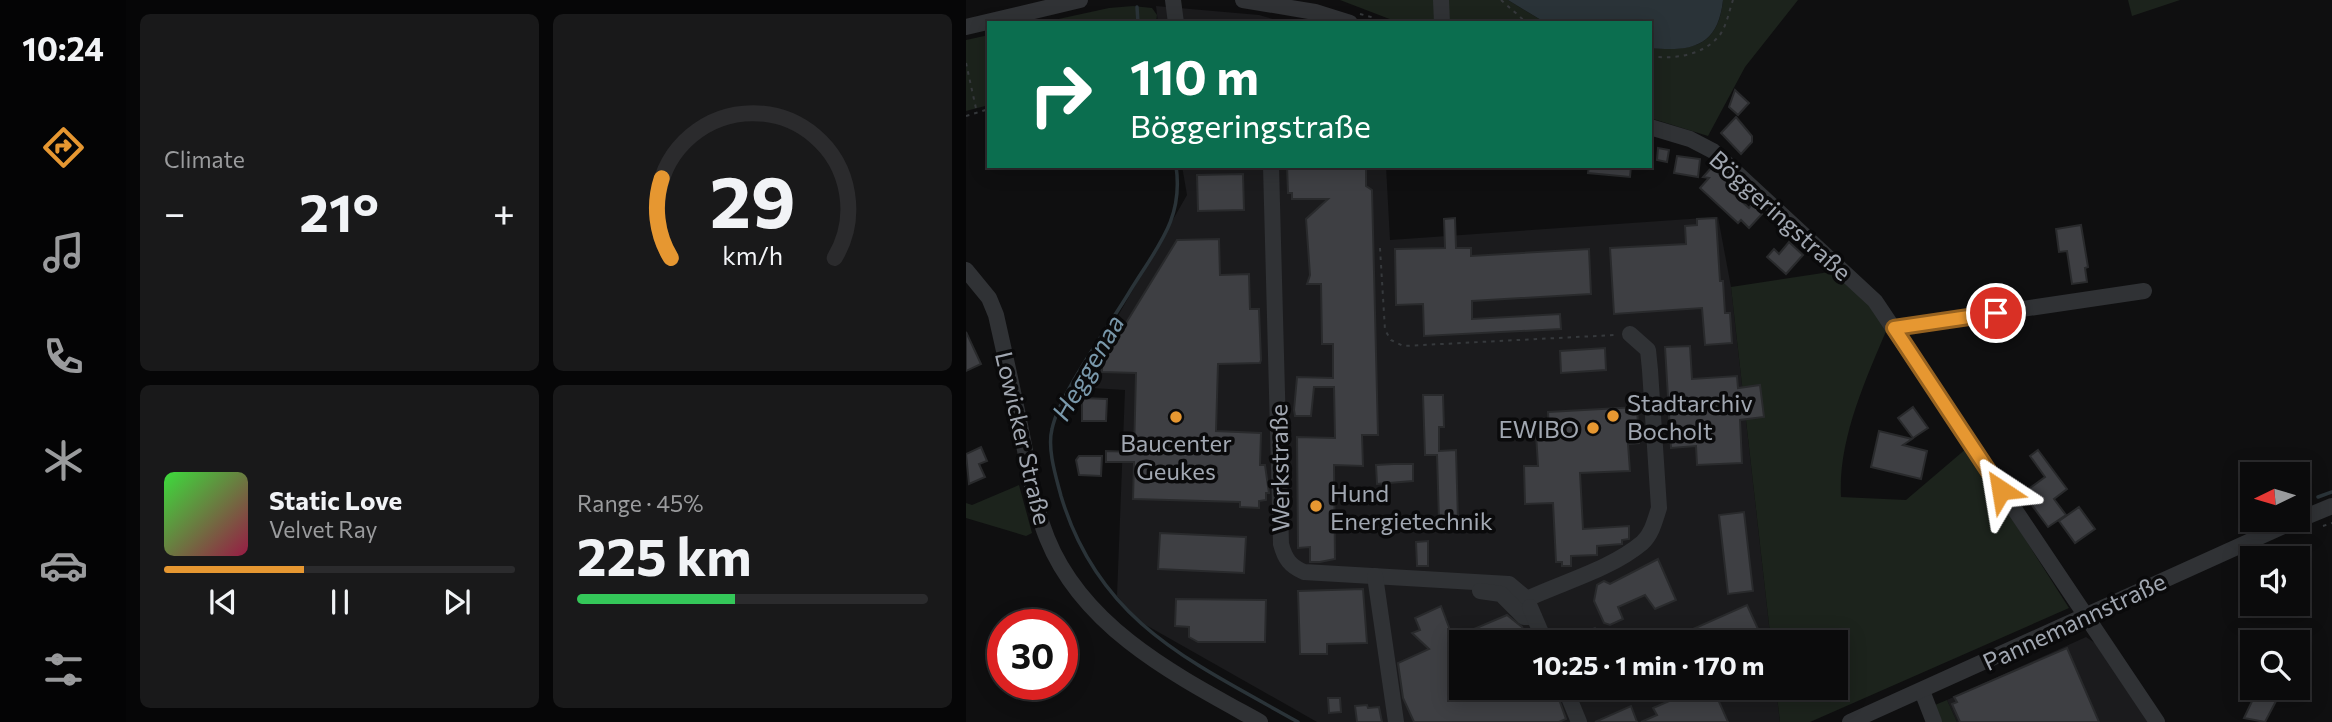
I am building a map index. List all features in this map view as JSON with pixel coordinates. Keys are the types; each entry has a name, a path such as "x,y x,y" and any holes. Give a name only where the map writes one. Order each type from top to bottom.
{"street":[{"path":"991,21 1080,0"},
{"path":"1174,0 1176,21"},
{"path":"1244,0 1315,12 1344,21"},
{"path":"1441,0 1442,21"},
{"path":"966,27 987,22"},
{"name":"Böggeringstraße","path":"1652,128 1690,139 1713,151 1875,301 2157,722"},
{"name":"Werkstraße","path":"1271,168 1281,544 1289,563 1304,572 1376,581 1509,584 1527,599"},
{"name":"Lowicker Straße","path":"966,270 989,298 996,315 1047,539 1080,593 1117,632 1143,652 1184,679 1260,722"},
{"path":"1894,328 2144,291"},
{"path":"1540,630 1527,599 1620,557 1644,541 1653,527 1659,508 1648,350 1630,334"},
{"name":"Pannemannstraße","path":"2310,515 2332,506"},
{"name":"Pannemannstraße","path":"1850,722 2271,532"},
{"path":"1396,722 1376,581 1492,592 1508,599 1524,617 1534,617"},
{"path":"1922,691 1934,722"},
{"path":"1569,700 1579,722"}],"path":[{"path":"1501,0 1525,21"},
{"path":"1652,56 1662,59 1696,53 1719,36 1733,0"},
{"path":"966,63 977,113"},
{"path":"966,116 987,110"},
{"path":"1380,248 1385,330 1391,340 1403,346 1630,334"}],"shaded area":[{"path":"1340,0 1436,0 1435,21 1395,21"},
{"path":"1446,0 1508,0 1543,21 1447,21"},
{"path":"1508,0 1723,0 1720,16 1709,37 1690,47 1678,49 1652,48 1652,21 1543,21"},
{"path":"1723,0 1798,0 1745,67 1708,136 1652,119 1652,48 1678,49 1700,43 1709,37 1720,16"},
{"path":"2128,0 2180,0 2132,16"},
{"path":"1156,6 1259,15 1280,21 1158,21"},
{"path":"1109,8 1152,8 1157,15 1156,21 1054,20"},
{"path":"987,35 987,106 966,111 966,40"},
{"path":"1182,168 1386,168 1390,240 1718,217 1731,287 1770,630 1449,630 1449,700 1777,700 1780,722 1317,722 1137,620 1117,596 1125,390 1092,388 1086,398 1071,398 1187,195"},
{"path":"1836,271 1879,314 1887,329 1848,433 1841,476 1841,497 1906,500 1967,448 2069,608 1810,722 1780,722 1777,700 1848,700 1848,630 1770,630 1731,287"},
{"path":"1019,485 1032,533 1026,536 966,518 966,503 972,505"},
{"path":"2086,637 2095,643 2149,722 1957,722 1947,700"},
{"path":"1947,700 1957,722 1942,722 1935,705"}],"building":[{"path":"1735,90 1749,103 1738,115 1729,107"},
{"path":"1736,117 1752,136 1752,142 1741,154 1721,133"},
{"path":"1658,148 1669,150 1667,162 1657,160"},
{"path":"1677,156 1700,159 1698,177 1674,173"},
{"path":"1712,167 1727,181 1727,188 1749,208 1752,204 1762,214 1749,228 1741,220 1738,223 1700,188 1709,178 1703,177"},
{"path":"1287,168 1366,168 1366,186 1372,190 1378,435 1362,435 1363,466 1334,465 1335,559 1320,562 1310,562 1310,547 1298,548 1297,437 1335,438 1334,387 1314,387 1311,416 1295,416 1294,410 1297,377 1333,378 1333,344 1322,344 1321,284 1307,284 1310,275 1306,219 1328,199 1292,199 1292,193 1288,193"},
{"path":"1589,168 1631,168 1630,177 1588,173"},
{"path":"1243,174 1244,210 1198,211 1197,175"},
{"path":"1455,218 1456,248 1471,248 1471,256 1589,249 1591,294 1472,301 1472,319 1560,314 1561,329 1424,336 1423,304 1396,305 1395,249 1445,248 1444,219"},
{"path":"1716,218 1720,281 1723,281 1725,313 1730,313 1732,343 1705,345 1702,308 1614,314 1610,248 1686,244 1685,226 1697,225 1697,219"},
{"path":"2081,225 2088,267 2085,268 2087,282 2072,284 2067,251 2059,252 2056,229"},
{"path":"1219,239 1220,275 1249,274 1250,309 1259,309 1261,360 1260,363 1218,364 1216,431 1261,433 1260,465 1265,465 1269,493 1266,493 1266,500 1259,501 1259,508 1240,507 1240,502 1133,499 1134,462 1106,462 1106,451 1134,452 1136,373 1102,372 1102,362 1177,240"},
{"path":"1789,242 1803,255 1786,274 1767,257 1774,249 1779,254"},
{"path":"966,332 981,364 966,371"},
{"path":"1690,346 1692,379 1737,376 1738,388 1760,385 1764,417 1740,420 1742,463 1697,465 1696,446 1671,448 1665,347"},
{"path":"1605,348 1606,370 1561,373 1560,351"},
{"path":"1423,395 1443,395 1444,427 1439,427 1439,451 1456,450 1458,521 1439,521 1437,455 1425,455"},
{"path":"1082,398 1107,399 1106,421 1082,421"},
{"path":"1637,407 1639,443 1628,444 1630,471 1580,473 1583,529 1629,526 1629,539 1622,540 1622,544 1597,546 1597,555 1571,556 1571,566 1562,566 1562,562 1556,562 1553,503 1525,504 1524,466 1538,466 1536,434 1549,433 1548,412"},
{"path":"1913,407 1928,428 1913,438 1898,418"},
{"path":"1879,431 1912,439 1903,445 1927,451 1921,479 1871,467"},
{"path":"981,447 987,461 979,464 985,477 969,484 966,454"},
{"path":"2038,450 2067,489 2054,499 2066,515 2048,527 2023,493 2045,477 2030,456"},
{"path":"1079,456 1102,456 1101,476 1079,475 1076,460"},
{"path":"1413,464 1413,481 1377,484 1376,465"},
{"path":"2079,507 2095,529 2075,543 2059,521"},
{"path":"1744,512 1753,591 1728,594 1719,515"},
{"path":"1160,533 1246,537 1244,573 1158,569"},
{"path":"1428,541 1428,566 1417,566 1416,542"},
{"path":"1658,559 1676,600 1655,609 1645,595 1618,607 1623,619 1610,625 1604,623 1594,601 1597,585 1604,581 1610,584"},
{"path":"1363,589 1367,643 1327,644 1327,654 1300,654 1298,591"},
{"path":"1176,599 1266,600 1265,642 1198,642 1189,637 1189,627 1175,626"},
{"path":"1747,605 1758,630 1693,630"},
{"path":"1441,606 1450,630 1449,700 1559,700 1566,719 1559,722 1414,722 1403,698 1398,663 1429,649 1412,633 1420,630 1415,618"},
{"path":"1507,615 1523,630 1472,630"},
{"path":"2067,648 2099,722 1960,722 1952,704 1957,702 1954,697"},
{"path":"1328,698 1340,698 1341,712 1329,713"},
{"path":"1671,700 1718,700 1728,722 1641,722 1657,715 1653,708"},
{"path":"2253,700 2276,701 2265,722 2244,718"},
{"path":"1367,705 1368,708 1379,707 1382,722 1357,722 1355,706"},
{"path":"1631,706 1637,722 1595,722"}],"waterway":[{"name":"Heggenaa","path":"1137,7 1138,21"},
{"name":"Heggenaa","path":"1176,168 1176,202 1166,233 1064,397 1052,429 1051,454 1061,496 1078,540 1099,576 1125,607 1154,634 1186,658 1298,722"},
{"path":"2318,497 2332,492"}],"place":[{"name":"Stadtarchiv Bocholt","path":"1613,416"},
{"name":"Baucenter Geukes","path":"1176,417"},
{"name":"EWIBO","path":"1593,428"},
{"name":"Hund Energietechnik","path":"1316,506"}],"route":[{"path":"1996,313 1894,328 2001,490"}]}
